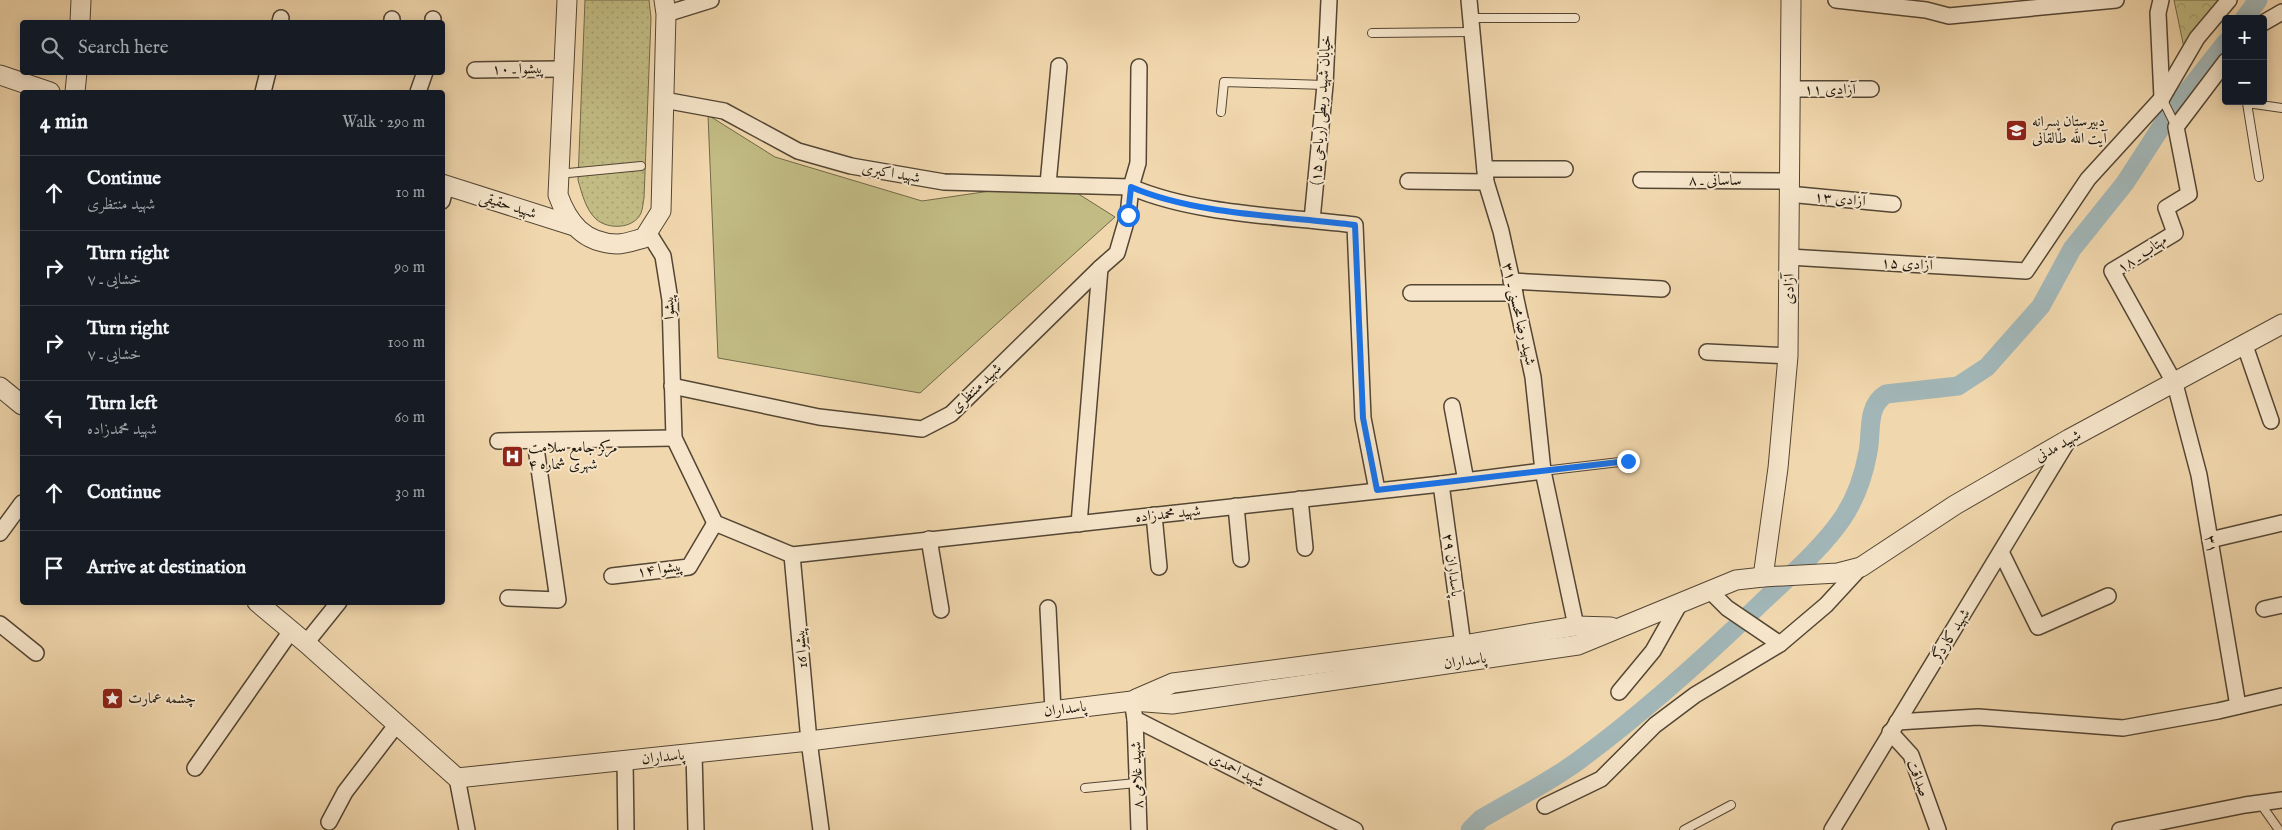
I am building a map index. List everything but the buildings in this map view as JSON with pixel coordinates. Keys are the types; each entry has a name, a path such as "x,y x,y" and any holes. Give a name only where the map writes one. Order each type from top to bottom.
{"street":[{"path":"80,20 81,0"},
{"path":"567,0 562,69 558,195 565,213 574,226"},
{"path":"648,232 661,211 665,7 711,0"},
{"name":"خیابان شهید ربطی (ریاحی ۱۵)","path":"1312,220 1325,85 1329,0"},
{"name":"شهید رضا محسنی ـ ۳۱","path":"1470,0 1486,175 1501,231 1533,377 1543,471 1576,626"},
{"name":"آزادی","path":"1770,576 1788,356 1791,0"},
{"path":"1836,0 1926,10 1949,16 2116,0"},
{"path":"2161,0 2158,14 2162,98"},
{"path":"2162,98 2197,38 2230,0"},
{"path":"2267,21 2282,12"},
{"path":"2176,128 2222,65"},
{"path":"1048,184 1058,66"},
{"name":"شهید منتظری","path":"672,386 819,417 922,429 951,414 1117,253 1128,215 1131,187 1138,163 1139,67"},
{"name":"پیشوا ـ ۱۰","path":"474,70 562,69"},
{"path":"0,75 44,90"},
{"path":"75,90 77,75"},
{"path":"264,90 267,75"},
{"path":"419,90 424,75"},
{"name":"آزادی ۱۱","path":"1789,89 1872,90"},
{"name":"آزادی ۱۵","path":"1789,257 2026,271 2088,179 2162,98"},
{"name":"شهید اکبری","path":"664,100 724,111 798,151 851,166 944,182 1131,187"},
{"name":"مهتاب ـ ۱۸","path":"2175,384 2112,271 2175,233 2166,208 2189,194 2176,128"},
{"path":"1408,181 1565,169"},
{"name":"ساسانی ـ ۸","path":"1641,180 1788,188"},
{"path":"1131,187 1154,197 1244,214 1355,225 1363,418 1377,490"},
{"name":"آزادی ۱۳","path":"1788,188 1893,204"},
{"name":"شهید حقیقی","path":"445,190 574,226 598,240 618,244 644,238 648,232"},
{"name":"پیشوا","path":"648,232 663,256 670,300 674,438"},
{"path":"1079,524 1100,268"},
{"path":"1411,293 1513,287 1662,288"},
{"name":"شهید مدنی","path":"1770,576 1838,573 1862,567 1955,505 2069,439 2175,384 2244,343 2282,324"},
{"path":"2244,343 2271,421"},
{"path":"1707,352 1788,356"},
{"name":"۳۱","path":"2175,384 2199,475 2238,706"},
{"path":"0,387 20,403"},
{"path":"1452,406 1466,481"},
{"path":"498,441 674,438 715,523 792,555"},
{"name":"شهید کاردگر","path":"1832,830 2069,439"},
{"path":"508,598 558,600 536,441"},
{"name":"شهید محمدزاده","path":"792,555 1441,484 1543,471"},
{"name":"پاسداران ۲۹","path":"1441,484 1463,645"},
{"path":"1300,499 1305,548"},
{"path":"0,533 20,506"},
{"path":"1236,506 1241,559"},
{"path":"1154,515 1159,567"},
{"name":"پیشوا ۱۴","path":"612,576 689,568 715,523"},
{"path":"2210,540 2282,523"},
{"path":"930,540 941,610"},
{"path":"2001,552 2038,627 2108,596"},
{"name":"پیشوا 16","path":"792,555 810,741 821,830"},
{"path":"1545,806 1601,779 1655,725 1695,695 1780,644 1826,606 1862,567"},
{"name":"پاسداران","path":"457,778 810,741 1132,701 1172,704 1578,645 1736,580 1770,576"},
{"path":"1709,590 1727,608 1780,644"},
{"path":"1619,692 1654,651 1680,603"},
{"path":"261,605 306,643 457,778 467,830"},
{"path":"306,643 337,605"},
{"path":"2264,609 2282,605"},
{"path":"1048,608 1053,711"},
{"path":"0,624 36,653"},
{"name":"پاسداران","path":"1132,701 1173,684 1463,645 1576,626 1617,628"},
{"path":"195,768 291,631"},
{"path":"1893,727 1978,717 2123,728 2282,696"},
{"path":"1132,701 1135,719"},
{"name":"۸ شهید غلامی","path":"1135,719 1139,830"},
{"name":"شهید احمدی","path":"1135,719 1355,830"},
{"path":"329,822 345,792 397,724"},
{"name":"صداقت","path":"1893,727 1911,755 1938,830"},
{"path":"694,753 696,830"},
{"path":"625,760 626,830"},
{"path":"2120,830 2282,800"}],"lane":[{"path":"1372,33 1575,18"},
{"path":"1221,112 1224,82 1325,85"},
{"path":"2162,98 2176,128"},
{"path":"2259,177 2247,103 2282,108"},
{"path":"558,174 641,166"},
{"path":"1543,471 1628,461"},
{"path":"1085,788 1136,783"},
{"path":"2260,803 2279,830"},
{"path":"1684,830 1731,805"}],"green space":[{"path":"585,0 649,0 651,18 644,198 642,211 638,218 627,225 607,225 596,219 585,201 578,180"},
{"path":"2174,0 2220,0 2184,48"},
{"path":"708,115 775,157 922,201 1058,181 1115,217 920,393 718,358"}],"waterway":[{"path":"2247,15 2258,0"},
{"path":"1470,830 1481,819 1567,769 1625,725 1737,627 1813,554 1847,512 1855,495 1866,460 1871,420 1875,405 1886,394 1958,386 1987,367 2041,306 2072,249 2125,183 2171,112 2222,47"}],"place":[{"name":"دبیرستان پسرانه آیت اللَّه طالقانی","path":"2016,130"},
{"name":"مرکز جامع سلامت شهری شماره ۴","path":"512,456"},
{"name":"چشمه عمارت","path":"112,698"}],"route":[{"path":"1128,215 1131,187 1154,197 1244,214 1355,225 1363,418 1377,490 1628,461"}]}
